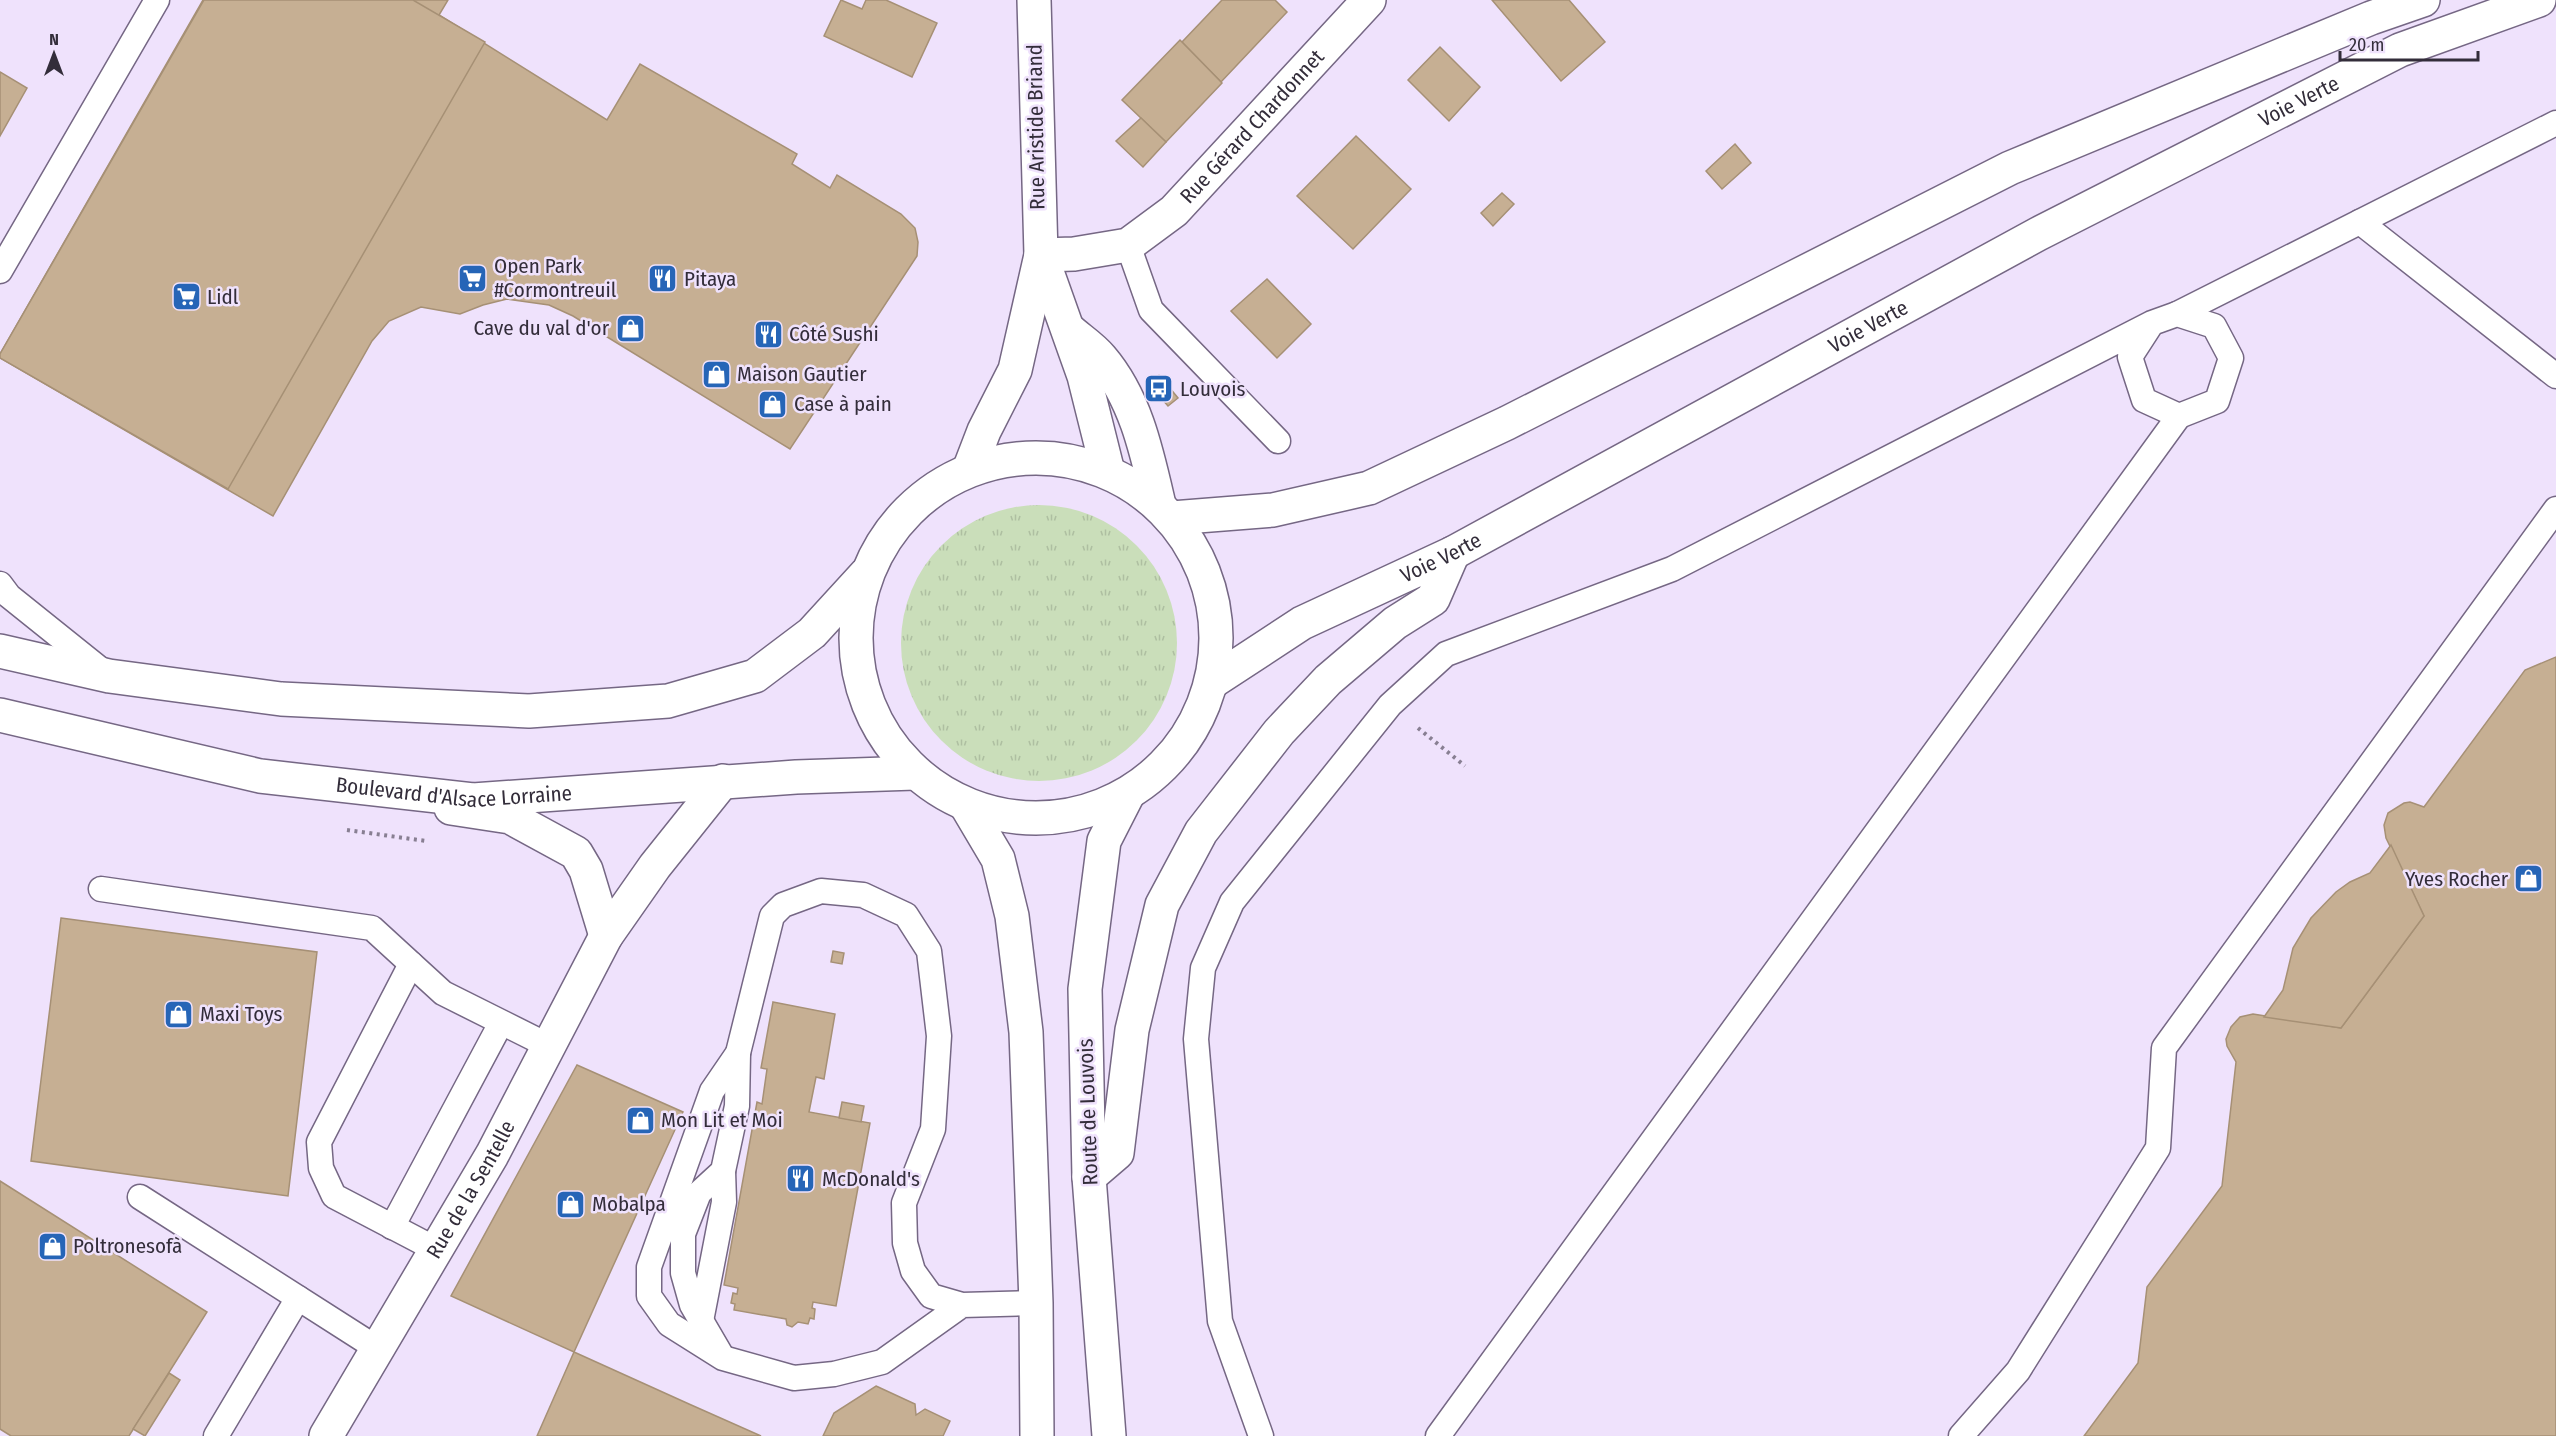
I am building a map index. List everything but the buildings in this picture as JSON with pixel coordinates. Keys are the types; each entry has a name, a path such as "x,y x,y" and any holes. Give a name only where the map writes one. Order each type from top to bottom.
{"main road":[{"name":"Rue Aristide Briand","path":"969,470 984,431 1015,370 1041,255 1034,0"},
{"name":"Rue Gérard Chardonnet","path":"1041,255 1074,254 1128,245 1174,211 1369,0"},
{"path":"0,651 109,676 281,699 518,710 668,701 755,675 812,633 866,574 890,531 925,495 969,470 1014,458 1062,459 1108,472 1166,512 1273,510 1369,489 1518,418 2010,168 2371,18 2423,0"},
{"name":"Voie Verte","path":"1212,682 1302,623 1453,553 2038,234 2400,50 2539,0"},
{"name":"Rue Aristide Briand","path":"1041,255 1084,376 1108,472"},
{"path":"866,574 855,627 860,681 880,731 915,773 966,805 1021,818 1076,814 1128,794 1166,764 1195,726 1212,682 1217,623 1203,567 1166,512 1130,402 1101,357 1069,330"},
{"path":"1089,1177 1118,1153 1131,1030 1162,905 1201,832 1279,732 1328,680 1395,623 1433,599 1453,553"},
{"name":"Boulevard d'Alsace Lorraine","path":"0,715 260,776 473,800 723,781 915,773"},
{"path":"260,776 510,817 576,853 586,870 606,936"},
{"name":"Rue de la Sentelle","path":"326,1436 492,1155 606,936 655,866 723,781"},
{"name":"Route de Louvois","path":"1109,1436 1089,1177 1085,989 1104,841 1128,794"},
{"path":"966,805 998,860 1012,916 1026,1032 1036,1302 1037,1436"}],"lane":[{"path":"0,271 157,0"},
{"path":"1261,1436 1220,1321 1196,1039 1203,968 1232,902 1390,705 1446,654 1672,569 2152,323 2177,314 2556,123"},
{"path":"2360,222 2556,376"},
{"path":"1128,245 1151,310 1278,441"},
{"path":"1438,1436 2180,416 2217,401 2231,358 2214,326 2177,314"},
{"path":"2152,323 2130,357 2144,400 2180,416"},
{"path":"1961,1436 2018,1371 2158,1148 2164,1048 2556,509"},
{"path":"0,584 9,596 109,676"},
{"path":"101,889 372,928 443,993 549,1047"},
{"path":"701,1321 724,1202 723,1172 737,1106 738,1053 772,916 783,905 821,891 863,896 906,915 929,951 939,1036 933,1128 904,1203 904,1243 913,1271 931,1296 962,1305 1036,1302"},
{"path":"411,964 319,1142 321,1168 334,1196 437,1250"},
{"path":"392,1227 501,1023"},
{"path":"738,1053 712,1091 649,1267 649,1296 669,1324 723,1358 794,1378 834,1374 882,1362 962,1305"},
{"path":"723,1172 699,1193 683,1234 683,1273 692,1305 723,1358"},
{"path":"140,1197 378,1348"},
{"path":"216,1436 298,1298"}],"path":[{"path":"1390,705 1465,766"}],"green space":[{"path":"1039,505 1066,508 1092,516 1115,529 1136,546 1153,567 1166,590 1174,616 1177,643 1174,670 1166,696 1153,719 1136,740 1115,757 1092,770 1066,778 1039,781 1012,778 986,770 963,757 942,740 925,719 912,696 904,670 901,643 904,616 912,590 925,567 942,546 963,529 986,516 1012,508"}],"place":[{"name":"Open Park #Cormontreuil","path":"473,278"},
{"name":"Pitaya","path":"663,279"},
{"name":"Lidl","path":"186,297"},
{"name":"Cave du val d'or","path":"630,328"},
{"name":"Côté Sushi","path":"768,334"},
{"name":"Maison Gautier","path":"716,374"},
{"name":"Louvois","path":"1159,389"},
{"name":"Case à pain","path":"773,404"},
{"name":"Yves Rocher","path":"2529,879"},
{"name":"Maxi Toys","path":"179,1014"},
{"name":"Mon Lit et Moi","path":"640,1120"},
{"name":"McDonald's","path":"801,1179"},
{"name":"Mobalpa","path":"571,1204"},
{"name":"Poltronesofà","path":"52,1246"}]}
